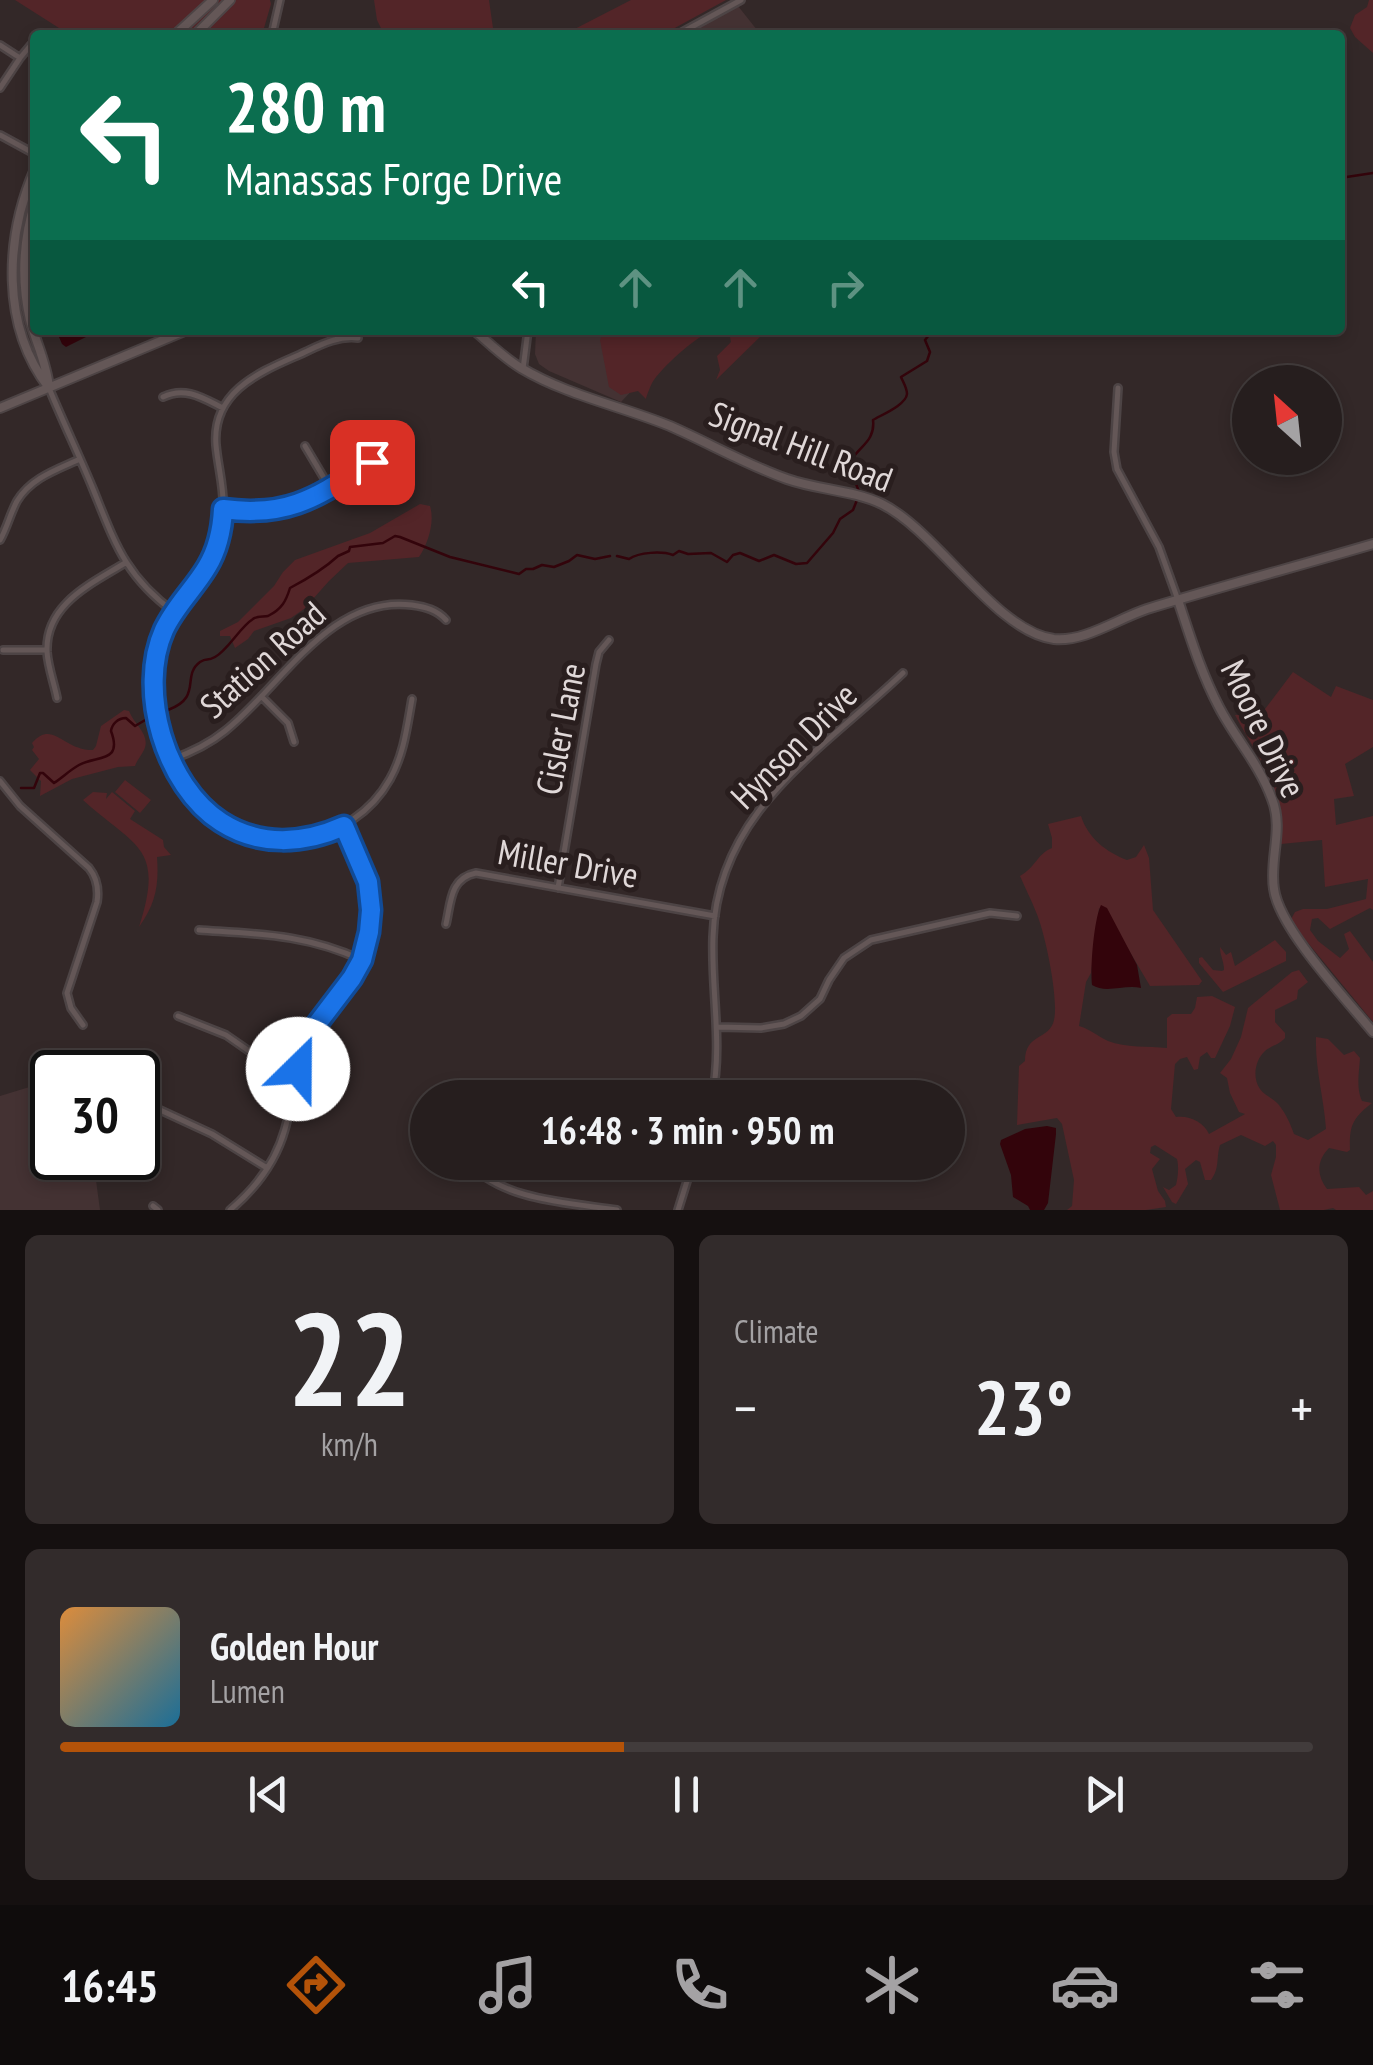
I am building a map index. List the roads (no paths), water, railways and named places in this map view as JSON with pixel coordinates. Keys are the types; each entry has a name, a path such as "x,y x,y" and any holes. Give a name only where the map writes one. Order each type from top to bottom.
{"main road":[{"path":"180,30 213,0"},
{"path":"200,30 230,0"},
{"path":"30,181 14,236 13,288 24,341 49,388"},
{"path":"30,226 25,283 30,319"},
{"path":"36,335 48,369 49,388"},
{"path":"0,408 174,335"},
{"name":"Signal Hill Road","path":"480,335 523,370 549,382 672,427 777,476 883,505 905,518 1014,622 1040,636 1080,636 1178,600 1373,544"},
{"name":"Moore Drive","path":"1178,600 1214,698 1256,765 1272,799 1278,833 1273,879 1280,912 1373,1032"}],"street":[{"path":"273,30 280,0"},
{"path":"686,30 741,0"},
{"path":"0,45 20,58"},
{"path":"0,88 30,46"},
{"path":"0,135 30,151"},
{"path":"523,370 527,335"},
{"path":"358,338 334,340 261,371 242,384 223,408 216,446 223,490 221,532 215,552 174,612 159,644 154,684 160,725 170,760 184,786 204,809 238,831 288,841 316,837 344,826 369,808 391,778 404,744 412,699"},
{"path":"49,388 125,562 151,594 174,612"},
{"path":"1118,388 1114,452 1117,469 1159,546 1178,600"},
{"path":"164,397 187,392 223,408"},
{"path":"305,446 330,488"},
{"path":"223,509 283,509 330,488 393,448"},
{"path":"0,540 17,501 27,489 45,475 80,460"},
{"path":"57,698 47,650 50,628 66,602 125,562"},
{"name":"Station Road","path":"170,760 215,739 322,635 359,611 406,604 435,611 446,620"},
{"name":"Cisler Lane","path":"558,888 596,664 608,640"},
{"path":"3,650 47,650"},
{"name":"Hynson Drive","path":"715,1080 718,1027 713,950 715,916 726,868 755,814 790,776 903,673"},
{"path":"262,697 288,723 294,742"},
{"path":"0,781 20,806 95,877 96,902 67,993 71,1008 84,1025"},
{"path":"230,1210 267,1168 280,1146 298,1069 317,1024 362,960 369,932 370,896 364,868 344,826"},
{"name":"Miller Drive","path":"446,924 454,888 470,873 715,916"},
{"path":"718,1027 761,1028 801,1016 820,999 844,958 871,940 990,913 1017,916"},
{"path":"199,930 291,936 362,960"},
{"path":"178,1016 226,1034 262,1060 298,1069"},
{"path":"160,1111 198,1126 267,1168"},
{"path":"487,1180 506,1189 617,1210"},
{"path":"678,1210 687,1180"}],"waterway":[{"path":"1345,177 1373,173"},
{"path":"859,492 850,470 852,461 871,435 873,420 906,398 901,377 927,361 930,352 925,340 929,335"},
{"path":"617,556 629,559 651,553 673,555 679,551 711,553 727,562 740,553 759,561 774,555 796,564 807,563 840,519 853,510 857,500"},
{"path":"168,710 185,699 200,662 220,654 254,618 277,610 290,588 350,547 383,543 395,536 450,557 519,574 542,565 554,567 577,555 595,559 610,556"},
{"path":"21,788 34,788 40,773 54,783 79,765 111,753 111,731 120,719 126,718 135,726 147,719"}]}
